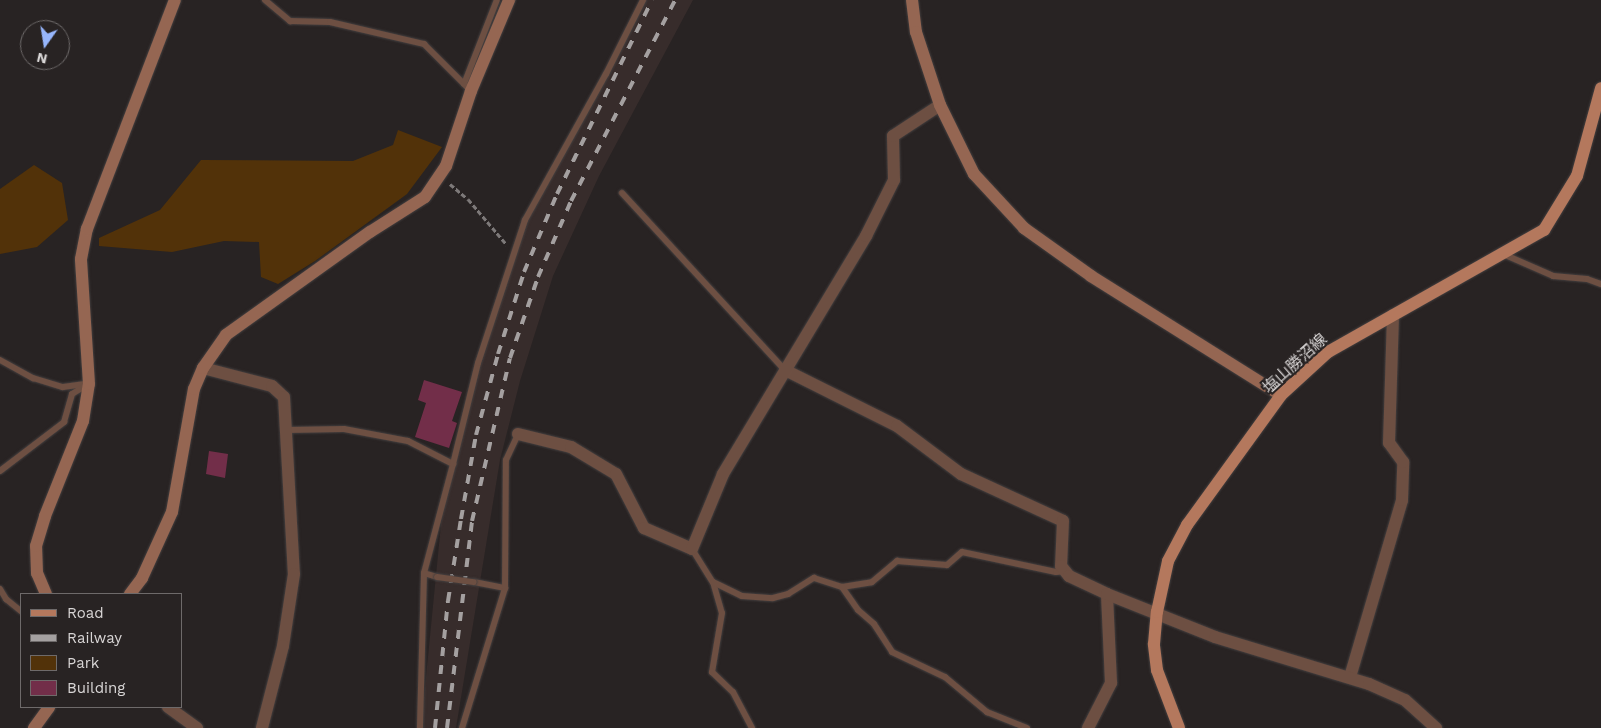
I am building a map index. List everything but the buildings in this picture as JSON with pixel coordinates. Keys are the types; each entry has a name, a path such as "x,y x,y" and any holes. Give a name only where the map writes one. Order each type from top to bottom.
{"main road":[{"name":"塩山勝沼線","path":"1179,728 1157,670 1154,644 1157,612 1168,561 1187,525 1281,396 1328,352 1544,230 1577,176 1601,88"}],"street":[{"path":"46,593 37,573 36,546 45,516 83,422 89,384 80,259 86,229 175,0"},
{"path":"131,593 142,578 172,512 194,389 203,368 226,335 370,232 425,197 446,166 468,88 510,0"},
{"path":"912,0 916,32 940,105 974,174 1024,228 1091,276 1281,396"},
{"path":"518,434 571,447 616,474 644,528 692,549 723,474 866,236 894,180 893,136 940,105"},
{"path":"1350,677 1402,500 1403,462 1389,443 1393,314"},
{"path":"203,368 272,386 284,397 294,574 283,646 262,728"},
{"path":"784,370 897,426 961,474 1063,521 1061,566 1065,571 1108,594 1157,612 1215,637 1350,677 1405,700 1436,728"},
{"path":"1088,728 1111,683 1108,594"},
{"path":"34,728 48,708"},
{"path":"169,708 197,728"}],"lane":[{"path":"267,1 290,21 330,22 424,44 468,88 497,0"},
{"path":"420,728 424,573 478,363 525,220 606,74 643,0"},
{"path":"622,192 784,370"},
{"path":"1503,254 1553,276 1587,279 1601,284"},
{"path":"0,360 33,378 63,387 89,384"},
{"path":"0,471 64,422 72,394 89,384"},
{"path":"286,430 344,429 408,441 453,464"},
{"path":"462,728 505,588 506,460 518,434"},
{"path":"692,549 713,582 722,613 712,672 733,692 752,728"},
{"path":"713,582 757,598 788,594 814,578 842,587 872,582 897,561 934,566 947,564 962,552 1056,572 1065,571"},
{"path":"424,573 437,577 505,588"},
{"path":"842,587 858,610 874,624 892,652 945,677 987,712 1027,728"},
{"path":"0,589 6,599 20,610"}],"path":[{"path":"440,176 468,199 514,252"}],"shaded area":[{"path":"643,0 693,0 599,176 553,276 520,381 500,460 456,728 421,728 444,494 464,416 525,220"}],"green space":[{"path":"398,130 442,147 407,194 315,261 278,284 261,277 259,242 224,241 172,252 99,246 99,238 160,210 201,160 353,161 393,145"},
{"path":"34,165 62,183 68,220 37,247 0,254 0,189"}],"railway":[{"path":"435,728 448,601 461,519 476,435 498,354 524,272 557,194 652,0"},
{"path":"447,728 472,521 510,358 538,277 571,201 675,0"}]}
